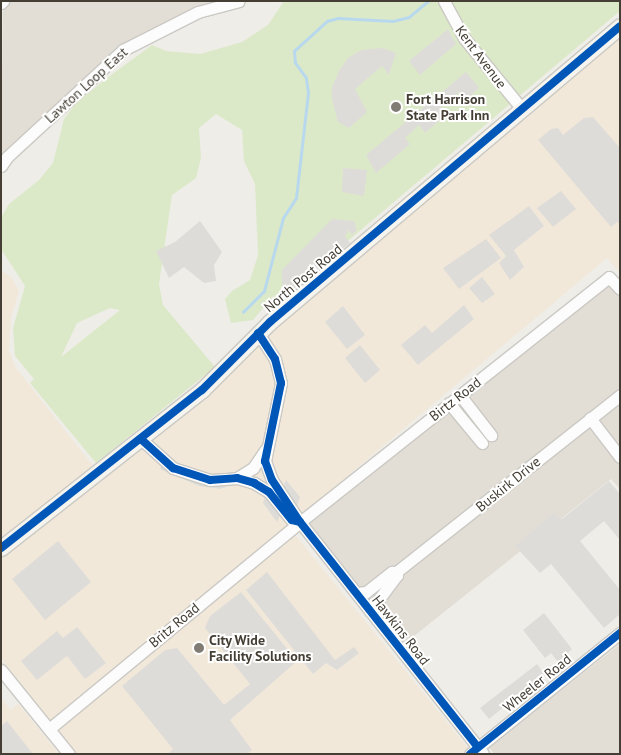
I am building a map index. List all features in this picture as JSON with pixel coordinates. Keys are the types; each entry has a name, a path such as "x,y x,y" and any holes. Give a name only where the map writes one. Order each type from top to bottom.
{"street":[{"name":"Lawton Loop East","path":"1,166 7,157 123,50 198,12 239,1"},
{"name":"Kent Avenue","path":"444,1 464,38 523,110"},
{"name":"North Post Road","path":"1,548 142,440 216,378 258,334 620,26"},
{"name":"Birtz Road","path":"300,522 609,276 620,289"},
{"name":"Hawkins Road","path":"258,334 274,359 281,383 266,448 267,469 300,522 370,610 477,752"},
{"path":"460,395 491,435"},
{"name":"Buskirk Drive","path":"356,593 366,592 392,572 395,573 620,395"},
{"path":"450,403 482,443"},
{"path":"590,418 620,457"},
{"name":"Hawkins Road","path":"142,440 173,468 210,480 237,478 262,487 292,520 300,522"},
{"path":"237,478 253,468 266,448"},
{"name":"Britz Road","path":"49,728 300,522"},
{"name":"Buskirk Drive","path":"370,610 374,602 397,578 395,573"},
{"name":"Wheeler Road","path":"477,752 620,633"},
{"path":"1,670 69,754"}],"shaded area":[{"path":"3,1 239,1 198,12 123,50 1,166"},
{"path":"448,29 456,44 420,75 409,61"},
{"path":"620,38 620,273 607,258 288,526 468,748 460,754 76,754 1,658 1,270 12,278 19,291 11,318 9,351 16,368 101,476"},
{"path":"383,48 396,53 389,75 382,66 355,89 367,112 349,128 338,122 332,99 332,87 339,71 348,58 361,50"},
{"path":"466,72 479,88 465,101 459,92 441,107 446,115 425,133 419,125 405,138 410,144 376,173 366,155"},
{"path":"593,117 620,148 620,224 617,222 611,227 538,140 551,129 558,128 563,135 584,118"},
{"path":"343,168 367,170 364,196 342,192"},
{"path":"561,191 576,209 553,227 537,208"},
{"path":"529,206 544,226 514,250 524,267 510,280 499,263 506,256 489,235"},
{"path":"332,219 354,221 357,230 352,235 349,230 345,236 350,243 287,294 282,283 282,270"},
{"path":"200,221 222,252 214,265 216,281 204,283 184,267 169,278 156,251 175,242"},
{"path":"486,239 501,258 459,289 443,268"},
{"path":"482,277 495,294 482,303 469,288"},
{"path":"608,284 620,298 620,489 611,479 404,644 307,522"},
{"path":"464,305 474,319 418,365 401,345 425,325 432,333"},
{"path":"343,306 365,335 347,349 325,322"},
{"path":"360,345 380,370 365,383 345,358"},
{"path":"165,460 236,484 220,489 199,486 160,469"},
{"path":"286,480 300,497 297,506 284,518 281,513 277,522 263,503 266,494 283,487"},
{"path":"609,481 620,494 620,540 604,521 580,541 620,590 620,614 604,628 551,564 540,573 515,546 553,513 562,519"},
{"path":"58,541 91,582 45,620 12,579"},
{"path":"267,572 335,660 354,647 359,653 337,670 326,663 313,674 246,590"},
{"path":"241,592 297,661 230,720 252,750 247,754 168,754 173,749 122,686 165,650 177,648 224,705 250,684 205,628 210,616"},
{"path":"544,613 572,649 558,662 551,653 545,658 523,630"},
{"path":"77,627 106,663 85,679 67,656 37,680 21,661 57,631 63,638"},
{"path":"620,644 620,754 494,754 489,747"},
{"path":"537,664 544,674 489,719 480,708"},
{"path":"1,698 11,710 18,704 59,754 1,754"},
{"path":"7,721 33,754 1,754 1,726"}],"green space":[{"path":"284,1 620,1 620,11 272,305 273,296 253,320 231,323 225,299 232,291 250,280 258,255 255,184 244,161 242,130 216,114 199,128 201,158 196,178 172,195 159,284 163,305 215,367 96,463 30,383 34,379 15,356 13,328 25,286 1,249 1,218 9,204 39,180 53,163 64,119 76,103 152,45 166,51 200,54 242,42 268,25","holes":["110,308 120,310 61,357 77,323"]}],"waterway":[{"path":"243,312 264,291 283,218 296,198 308,93 306,78 295,63 294,51 327,21 338,18 393,21 409,17 428,1"}],"cycle path":[{"path":"1,548 202,390 270,322 620,26"},
{"path":"258,333 275,359 281,383 265,461 272,480 300,522 478,747"},
{"path":"142,440 173,468 210,480 237,478 254,483 269,492 292,520 300,522"},
{"path":"470,754 620,633"}],"place":[{"name":"Fort Harrison State Park Inn","path":"396,107"},
{"name":"City Wide Facility Solutions","path":"199,648"}]}
